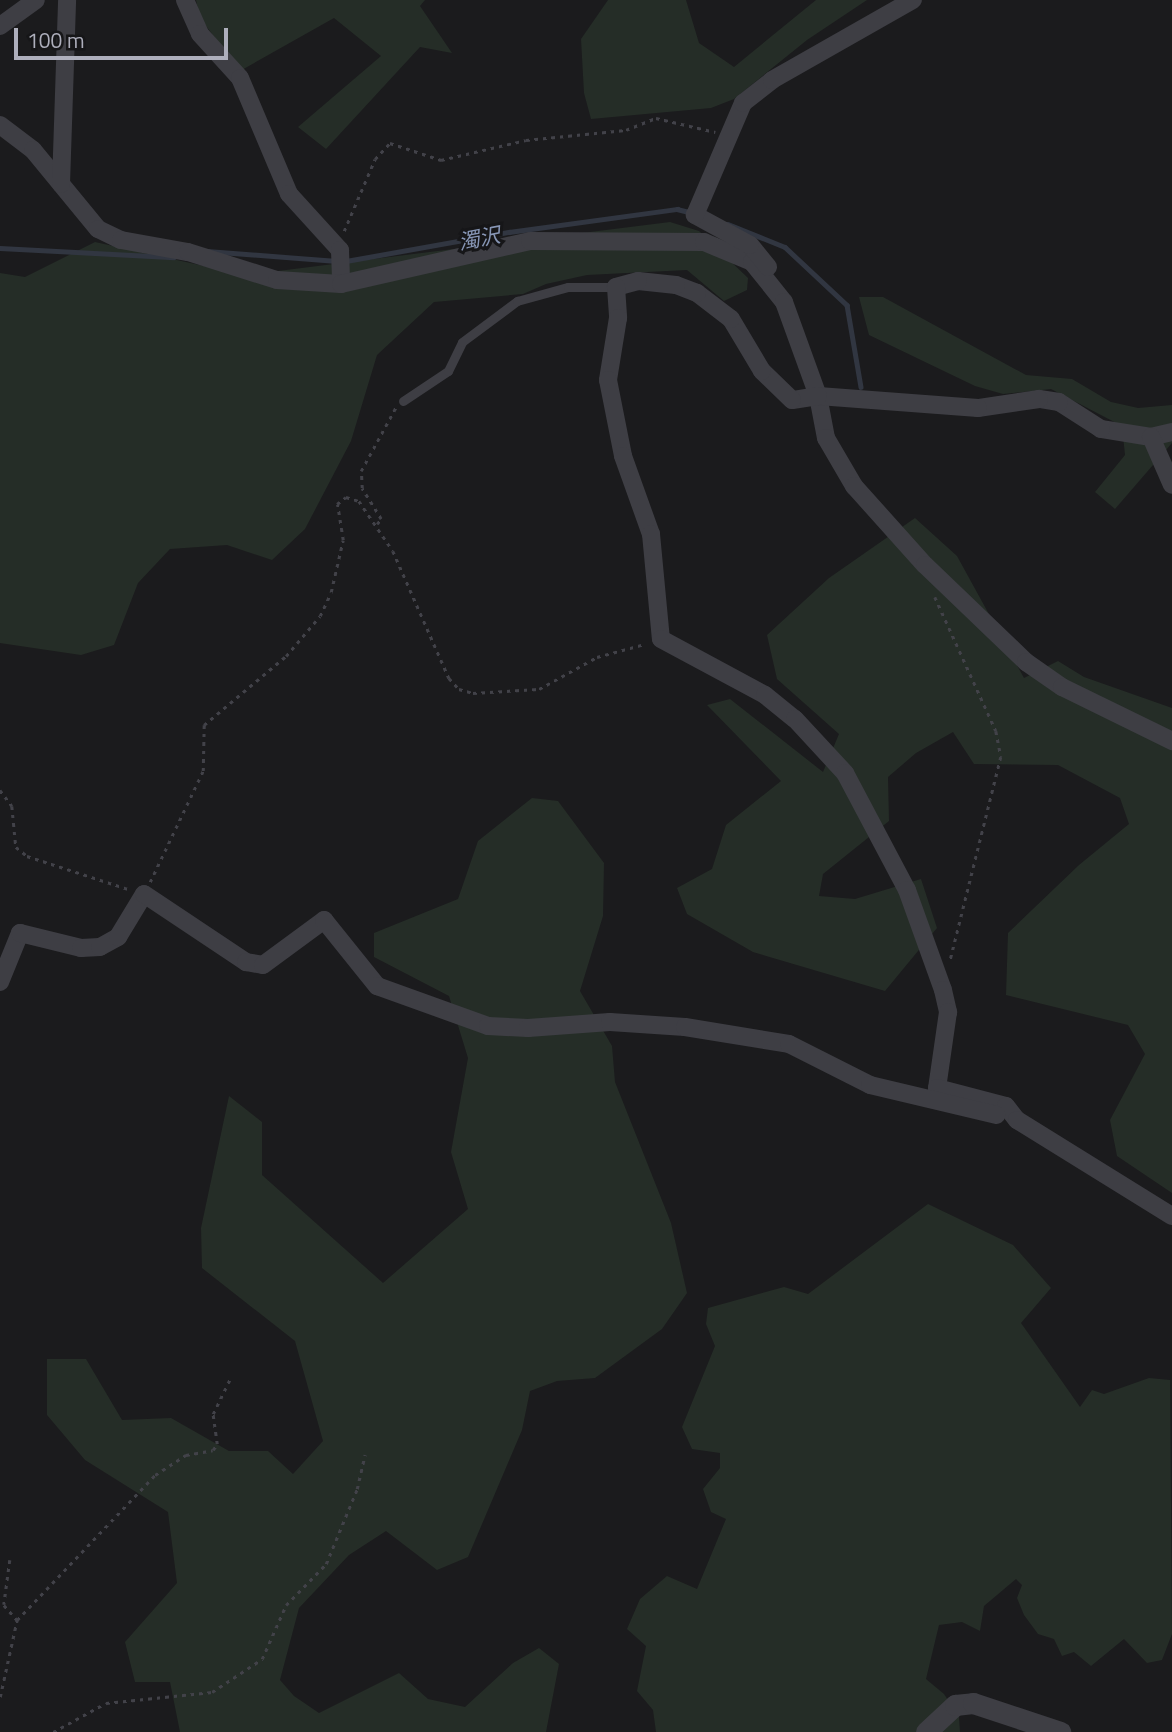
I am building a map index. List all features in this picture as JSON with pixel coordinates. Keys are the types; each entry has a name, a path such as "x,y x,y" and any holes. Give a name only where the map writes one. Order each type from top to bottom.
{"street":[{"path":"0,26 36,0"},
{"path":"61,184 68,0"},
{"path":"185,0 200,34 240,78 289,194 338,248 341,284"},
{"path":"774,287 767,261 729,231 695,215 743,103 772,80 913,0"},
{"path":"0,110 11,119 5,127 33,150 98,229 121,240 188,251 277,280 341,284 530,242 704,242 752,262 784,302 818,396 826,438 854,486 925,565 1026,662 1062,687 1172,741"},
{"path":"1017,1120 1006,1106 937,1088 948,1012 943,990 907,890 845,773 795,719 765,695 661,639 651,534 623,456 608,380 609,352 616,340 616,287 638,281 676,285 697,293 731,319 778,391 792,400 818,396 978,408 1039,399 1059,402 1101,429 1151,437 1172,432"},
{"path":"1151,437 1172,485"},
{"path":"0,982 20,933 81,948 100,947 118,937 144,894 246,962 262,965 324,920 377,986 488,1026 528,1028 610,1022 685,1027 789,1044 870,1085 1017,1120 1172,1216"},
{"path":"926,1732 955,1705 973,1703 1060,1732"}],"lane":[{"path":"403,401 448,370 462,342 517,301 568,287 616,287"}],"path":[{"path":"338,248 375,159 390,143 440,160 526,140 626,130 656,118 729,136"},
{"path":"377,524 381,519 362,488 360,471 390,412 403,401"},
{"path":"0,790 12,806 16,847 27,856 144,894 203,771 204,725 279,663 320,616 331,592 343,540 337,505 346,496 359,501 377,524 449,678 459,689 473,693 539,689 597,657 661,639"},
{"path":"933,593 996,731 1001,757 967,884 948,986 943,990"},
{"path":"0,1696 17,1620 155,1475 186,1455 213,1450 217,1444 213,1414 231,1377"},
{"path":"53,1732 106,1703 212,1692 262,1659 286,1605 326,1564 357,1489 365,1455"},
{"path":"10,1560 4,1605 17,1620"}],"shaded area":[{"path":"196,0 425,0 420,6 452,53 420,47 326,149 298,127 381,56 334,18 240,71 200,18"},
{"path":"608,0 686,0 699,43 734,67 816,0 867,0 807,40 734,99 711,108 591,119 584,93 581,39"},
{"path":"670,222 699,231 748,278 747,290 724,301 687,270 587,275 546,284 523,294 434,302 377,355 351,441 305,529 272,560 227,545 170,549 138,583 114,645 81,655 0,643 0,273 25,277 95,242 245,275"},
{"path":"859,297 883,297 1026,375 1072,379 1111,402 1138,408 1172,405 1172,443 1115,509 1095,492 1125,455 1122,426 1051,389 1003,394 975,386 869,335"},
{"path":"915,518 957,556 1024,678 1058,661 1084,677 1172,708 1172,1193 1117,1156 1110,1120 1145,1054 1128,1025 1006,995 1008,933 1079,865 1129,824 1120,798 1058,765 974,764 953,732 916,753 888,777 889,821 823,874 819,896 855,899 921,879 937,928 885,991 753,952 687,914 677,888 712,869 726,825 781,781 707,705 730,699 823,772 839,734 777,679 767,635 829,578"},
{"path":"532,798 558,801 604,863 603,916 580,991 612,1046 615,1082 671,1223 687,1293 662,1329 595,1378 557,1381 530,1391 522,1430 468,1557 437,1570 386,1531 349,1555 299,1608 280,1680 294,1696 319,1713 399,1673 428,1699 465,1707 513,1663 539,1648 559,1664 546,1732 180,1732 170,1682 135,1682 125,1642 177,1583 168,1512 85,1460 47,1415 47,1359 86,1359 122,1420 171,1418 229,1451 268,1451 293,1474 323,1441 295,1341 202,1268 201,1228 229,1096 262,1122 262,1175 383,1283 468,1209 451,1152 468,1058 449,996 374,957 374,933 458,899 478,841"},
{"path":"928,1204 1013,1245 1051,1288 1021,1323 1080,1407 1092,1390 1104,1394 1149,1378 1170,1380 1172,1634 1162,1660 1147,1663 1124,1639 1091,1666 1074,1652 1062,1656 1054,1639 1038,1634 1024,1615 1017,1598 1022,1585 1016,1579 984,1606 980,1631 962,1622 939,1625 926,1679 944,1694 959,1717 960,1732 656,1732 653,1710 637,1691 646,1646 627,1629 640,1599 667,1576 697,1589 726,1519 711,1512 703,1489 720,1468 720,1453 692,1449 682,1427 715,1346 706,1324 708,1308 784,1287 808,1294"}],"waterway":[{"name":"濁沢","path":"346,261 509,232 677,209 693,213"},
{"name":"濁沢","path":"728,224 785,247 847,305 861,387"},
{"name":"濁沢","path":"0,248 174,257"},
{"name":"濁沢","path":"207,251 337,261"}]}
